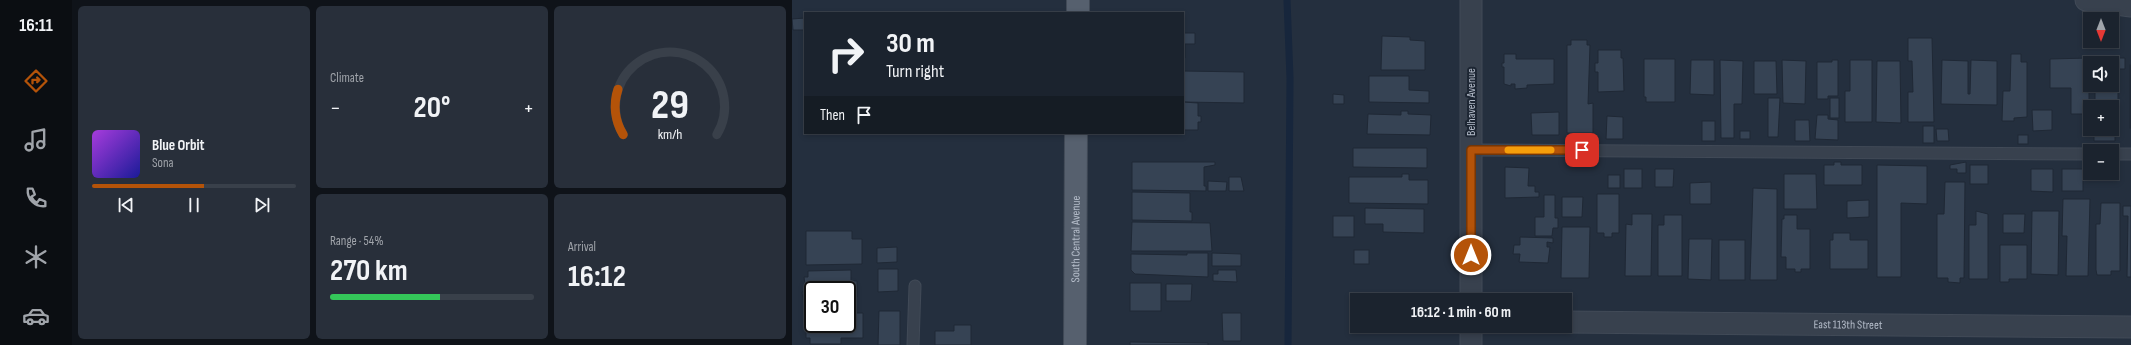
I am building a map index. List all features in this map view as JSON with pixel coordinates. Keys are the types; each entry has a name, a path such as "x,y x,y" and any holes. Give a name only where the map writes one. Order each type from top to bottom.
{"main road":[{"path":"1078,0 1078,12"},
{"name":"South Central Avenue","path":"1075,345 1076,134"}],"street":[{"name":"Belhaven Avenue","path":"1471,0 1471,293"},
{"path":"2086,0 2131,6"},
{"name":"East 113th Street","path":"1572,322 2131,327"},
{"path":"1471,333 1471,345"}],"lane":[{"path":"1471,150 2083,154"},
{"path":"2119,154 2131,154"},
{"path":"913,345 915,286"}],"building":[{"path":"804,18 804,30 793,30 792,19"},
{"path":"1184,33 1195,33 1195,44 1185,44 1185,58"},
{"path":"1382,36 1410,37 1410,40 1425,41 1425,70 1381,70"},
{"path":"1908,38 1932,38 1934,122 1908,122 1908,92 1913,92 1912,61 1908,61"},
{"path":"1571,40 1587,40 1587,45 1590,45 1588,104 1593,103 1593,133 1567,133 1567,45 1571,45"},
{"path":"1598,50 1621,50 1621,58 1623,58 1624,91 1598,92 1598,72 1595,72 1595,63 1598,63"},
{"path":"1504,54 1516,54 1516,59 1554,59 1554,84 1527,85 1527,88 1515,89 1515,84 1511,84 1511,86 1504,84 1504,67 1502,67 1502,63 1504,63"},
{"path":"2011,54 2021,54 2021,62 2027,62 2027,117 2014,118 2014,121 2002,121 2003,91 2010,91"},
{"path":"2083,58 2083,92 2089,92 2089,100 2083,100 2083,114 2071,114 2071,88 2050,88 2050,59"},
{"path":"2119,58 2125,58 2125,69 2119,69"},
{"path":"1644,59 1675,59 1675,102 1646,102 1646,97 1644,97"},
{"path":"1691,60 1714,60 1714,95 1690,94"},
{"path":"1720,60 1743,61 1742,104 1734,104 1734,138 1721,138"},
{"path":"1782,60 1806,61 1805,104 1783,103"},
{"path":"1832,60 1838,60 1838,96 1828,96 1828,99 1817,99 1817,62 1832,62"},
{"path":"1850,60 1872,60 1872,122 1845,122 1845,91 1850,91"},
{"path":"1942,60 1968,61 1968,94 1970,94 1971,60 1997,61 1997,105 1941,104"},
{"path":"1754,61 1776,61 1777,94 1754,94"},
{"path":"1877,61 1900,61 1901,123 1876,122"},
{"path":"2131,65 2131,128 2130,128"},
{"path":"1184,71 1244,72 1244,103 1184,102"},
{"path":"1369,76 1409,76 1409,90 1429,91 1429,103 1369,102"},
{"path":"2095,92 2118,92 2118,100 2095,100"},
{"path":"1333,94 1344,95 1344,104 1333,104"},
{"path":"1768,98 1780,98 1778,137 1768,137"},
{"path":"1830,98 1839,98 1839,118 1830,118"},
{"path":"1184,102 1198,103 1198,116 1201,116 1201,122 1198,122 1198,130 1184,130"},
{"path":"2032,110 2052,110 2052,130 2033,131"},
{"path":"1401,111 1408,111 1408,114 1431,115 1430,135 1367,134 1368,114 1401,115"},
{"path":"1559,112 1559,135 1532,135 1531,113"},
{"path":"1817,115 1828,115 1828,119 1838,120 1838,140 1815,139"},
{"path":"1607,116 1623,117 1623,139 1606,139"},
{"path":"1795,120 1809,120 1810,141 1795,141"},
{"path":"1702,121 1715,121 1715,141 1702,141"},
{"path":"1923,126 1934,126 1934,143 1923,143"},
{"path":"1936,129 1948,129 1949,141 1937,141"},
{"path":"1740,131 1750,131 1750,139 1740,139"},
{"path":"2018,135 2028,135 2028,144 2018,144"},
{"path":"2094,136 2115,136 2115,141 2094,141"},
{"path":"1353,148 1427,148 1427,168 1353,167"},
{"path":"1132,162 1215,162 1215,165 1204,167 1204,186 1206,186 1206,191 1132,190"},
{"path":"1834,162 1841,162 1841,165 1862,165 1862,185 1824,185 1824,165 1834,165"},
{"path":"1966,162 1966,173 1957,173 1957,169 1950,169 1950,165"},
{"path":"1877,165 1927,166 1927,204 1901,203 1901,277 1877,277"},
{"path":"1970,165 1988,165 1988,184 1970,184"},
{"path":"1505,167 1529,168 1528,186 1535,186 1535,192 1539,192 1539,197 1505,198"},
{"path":"1624,169 1642,169 1642,188 1624,188"},
{"path":"1655,169 1674,169 1673,187 1655,187"},
{"path":"2031,169 2053,169 2053,192 2031,191"},
{"path":"2062,169 2083,169 2083,191 2062,191"},
{"path":"1402,174 1409,174 1409,180 1428,180 1428,204 1349,203 1349,177 1402,177"},
{"path":"1784,174 1816,174 1817,209 1784,209"},
{"path":"1608,175 1620,175 1620,188 1608,188"},
{"path":"1229,177 1241,177 1244,191 1229,191"},
{"path":"1208,181 1227,182 1226,191 1208,191"},
{"path":"1711,182 1711,204 1690,204 1690,183"},
{"path":"1945,182 1965,182 1964,278 1960,278 1960,283 1948,282 1948,278 1937,278 1937,214 1944,214"},
{"path":"1753,188 1777,189 1777,280 1750,280"},
{"path":"1132,192 1190,193 1190,212 1192,212 1192,221 1132,220"},
{"path":"1597,194 1619,194 1619,233 1612,233 1612,237 1604,237 1604,233 1597,233"},
{"path":"1544,195 1555,195 1555,218 1558,218 1558,228 1553,228 1552,236 1535,236 1535,217 1544,217"},
{"path":"1562,197 1583,197 1582,217 1562,217"},
{"path":"2063,199 2090,199 2088,276 2066,276 2067,236 2062,236"},
{"path":"1869,200 1869,217 1847,218 1847,201"},
{"path":"2101,203 2120,203 2120,271 2111,271 2111,275 2097,275 2096,270 2096,224 2100,224"},
{"path":"2123,206 2131,206 2131,277 2127,277 2128,216 2123,216"},
{"path":"1365,208 1424,209 1424,233 1383,232 1383,224 1365,224"},
{"path":"1976,211 1988,214 1988,279 1969,279 1969,225 1976,225"},
{"path":"2032,211 2059,211 2058,275 2031,274"},
{"path":"1632,214 1652,214 1651,276 1625,276 1626,224 1632,225"},
{"path":"2003,214 2025,214 2024,233 2003,233"},
{"path":"1664,215 1682,215 1682,276 1658,276 1658,225 1664,225"},
{"path":"1784,215 1797,215 1797,229 1810,229 1810,269 1801,269 1801,272 1795,272 1795,269 1786,269 1786,257 1781,257 1782,219 1784,219"},
{"path":"1333,216 1354,216 1354,237 1333,237"},
{"path":"1132,222 1210,223 1212,251 1131,251"},
{"path":"1562,227 1590,227 1589,278 1561,278"},
{"path":"806,231 852,231 852,239 862,239 862,264 806,265"},
{"path":"1833,233 1850,233 1850,240 1868,240 1868,269 1830,269 1830,240 1833,240"},
{"path":"1520,237 1553,238 1553,243 1547,242 1547,247 1550,247 1548,263 1519,262 1520,254 1513,254 1514,245 1520,245"},
{"path":"1689,239 1712,239 1711,280 1688,279"},
{"path":"1719,240 1745,240 1745,280 1719,280"},
{"path":"2000,245 2027,245 2027,279 2009,279 2009,282 2000,282"},
{"path":"897,247 897,262 877,263 877,248"},
{"path":"1354,250 1369,250 1369,264 1354,264"},
{"path":"1187,253 1208,253 1208,277 1135,274 1131,270 1131,254 1187,255"},
{"path":"1212,253 1241,254 1241,266 1212,266"},
{"path":"878,269 898,269 898,291 878,292"},
{"path":"851,270 851,281 805,281 804,277 808,277 808,271"},
{"path":"1218,270 1236,270 1237,282 1213,281 1213,274 1218,274"},
{"path":"856,281 857,281 856,297"},
{"path":"1130,283 1161,283 1161,311 1130,311"},
{"path":"1166,284 1192,284 1191,301 1166,301"},
{"path":"802,292 804,292 804,300 803,300"},
{"path":"879,311 900,311 900,345 878,345"},
{"path":"856,313 863,313 863,338 841,338 841,344 810,344 810,338 806,338 806,333 856,333"},
{"path":"1222,313 1241,313 1241,341 1223,341"},
{"path":"954,325 971,325 971,345 935,345 935,331 954,331"},
{"path":"1130,342 1208,343 1208,345 1130,345"}],"waterway":[{"path":"1287,0 1290,78 1288,345"}],"slow traffic":[{"path":"1508,150 1551,150"}],"route":[{"path":"1471,255 1471,150 1582,150"}]}
